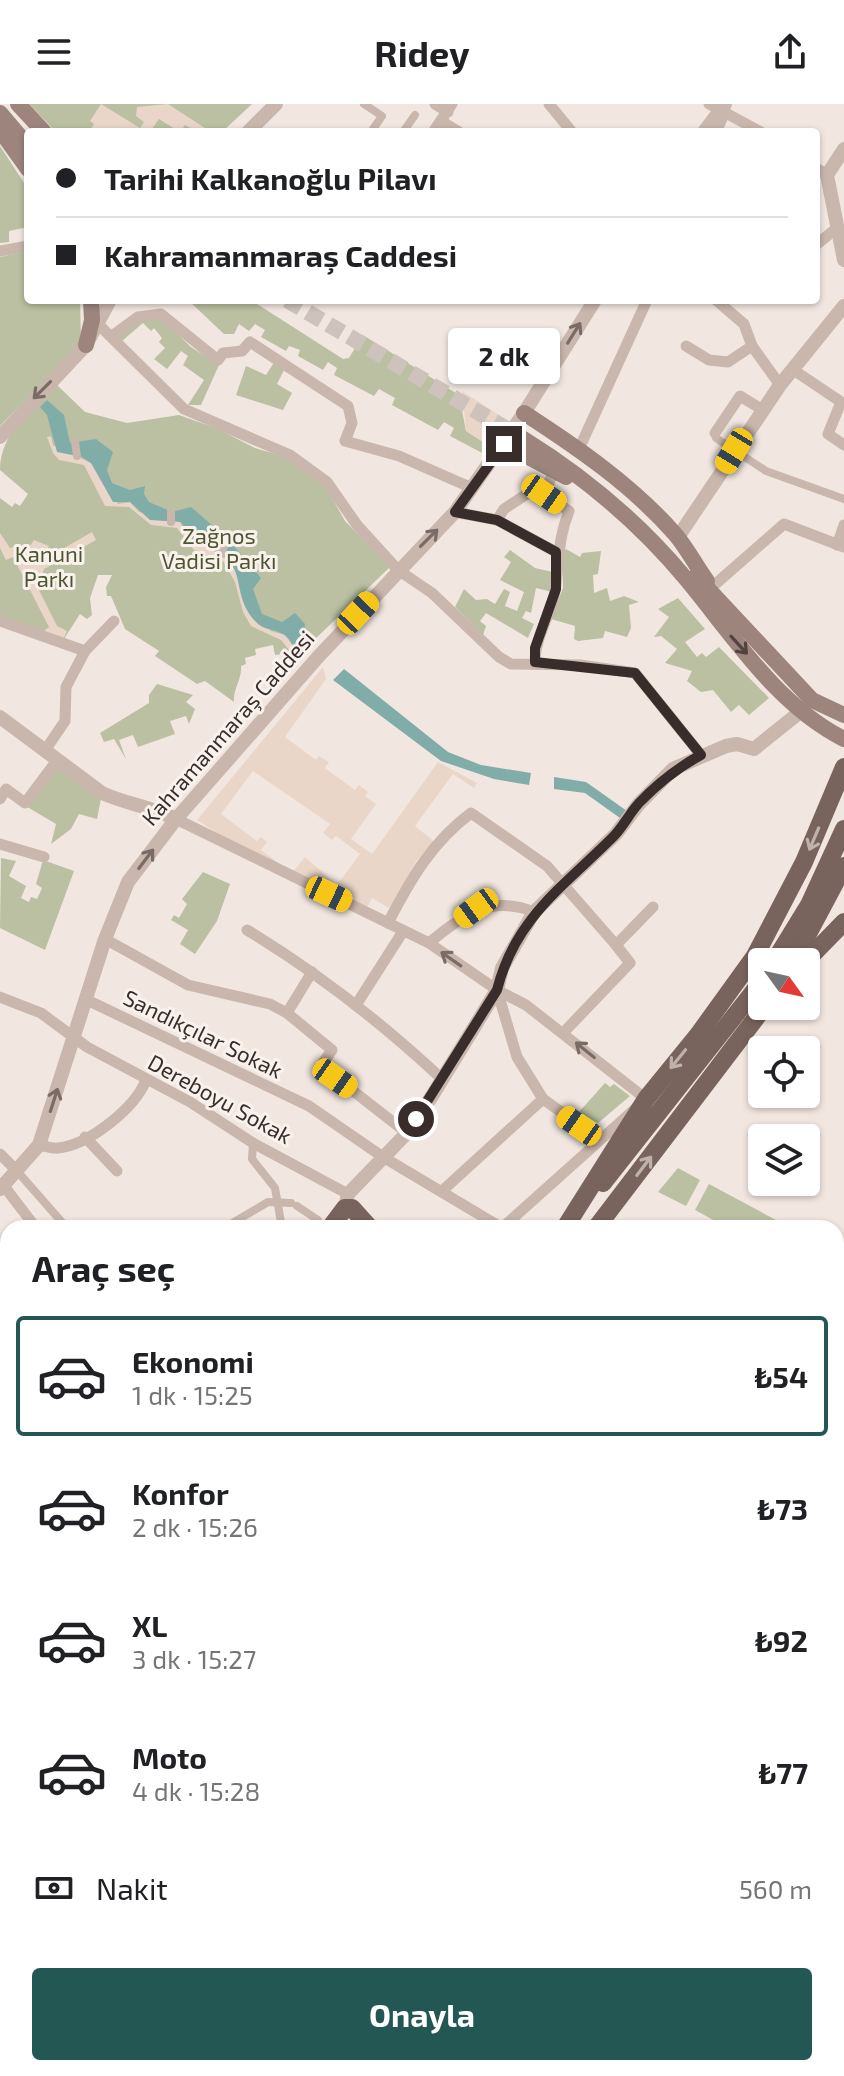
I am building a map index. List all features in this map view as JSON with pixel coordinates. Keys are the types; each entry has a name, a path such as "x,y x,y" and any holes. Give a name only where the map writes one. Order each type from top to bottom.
{"main road":[{"path":"4,104 25,128"},
{"path":"18,104 40,128"},
{"path":"0,113 24,141"},
{"path":"0,130 24,163"},
{"path":"86,345 92,320 91,304"},
{"path":"524,426 579,449 636,495 678,537 712,587 723,616"},
{"path":"524,426 611,488 723,616 800,712 844,739"},
{"path":"504,444 554,471 599,503 812,700 844,715"},
{"path":"569,1220 646,1099 698,1035 755,956 804,862 844,767"},
{"path":"783,948 809,905 844,829"},
{"path":"801,948 844,866"},
{"path":"819,948 844,922"},
{"path":"571,1220 634,1148 748,1000"},
{"path":"602,1220 754,1020"},
{"path":"335,1220 346,1201 363,1220"}],"street":[{"path":"256,128 276,104"},
{"path":"364,104 382,116 374,128"},
{"path":"435,104 447,112"},
{"path":"549,104 569,128"},
{"path":"707,128 720,108"},
{"path":"718,128 720,108"},
{"path":"720,108 754,128"},
{"path":"406,128 415,115"},
{"path":"844,149 822,171 844,260"},
{"path":"820,242 838,227"},
{"path":"0,251 24,247"},
{"path":"0,437 86,345 108,304"},
{"name":"Kahramanmaraş Caddesi","path":"2,1188 39,1145 105,939 128,882 176,819 216,785 398,570 455,512 504,444 524,426 589,304"},
{"path":"579,449 645,304"},
{"path":"721,304 744,324 752,346 780,385"},
{"path":"678,537 780,385 795,371 844,306"},
{"path":"112,336 138,317 161,314 218,360 223,353 242,351 250,342 348,406 352,423 345,441 399,456 472,488"},
{"path":"99,325 184,409 290,455 327,482 357,525 398,570 432,593 511,664 535,662 635,673 701,755"},
{"path":"686,346 709,360 728,362 752,346"},
{"path":"795,371 842,403 828,428 828,434 844,445"},
{"path":"763,410 740,396 715,433 716,438 766,471 844,499"},
{"path":"75,442 77,456"},
{"path":"544,494 554,471"},
{"path":"497,520 504,509 533,490 569,511 556,552 556,589 535,648 535,662"},
{"path":"171,512 171,522"},
{"path":"455,512 497,520 556,552"},
{"path":"712,587 784,524 841,546 844,525"},
{"path":"221,554 227,538"},
{"path":"0,621 85,651"},
{"path":"0,799 6,789 25,803 52,754 65,721 66,687 85,651 114,621"},
{"path":"346,1201 407,1133 497,990 502,968 534,912 616,834 638,805 673,769 701,755 737,744 754,749 800,712"},
{"path":"0,717 102,793 120,802 157,809 388,923 402,933 429,943 564,1032 646,1099 511,1220"},
{"path":"388,923 426,856 453,826 471,813 563,882 630,963 564,1032"},
{"path":"0,844 16,846 44,857"},
{"path":"429,943 476,908 499,904 534,912"},
{"path":"616,945 653,907"},
{"path":"247,930 356,1005 403,1041 442,1079"},
{"path":"356,1005 402,933"},
{"path":"105,939 188,985 270,1004 287,1013 332,1050 323,1063 325,1069 407,1133"},
{"path":"287,1013 312,972"},
{"path":"497,990 517,1057 543,1099 599,1139"},
{"name":"Dereboyu Sokak","path":"0,997 41,1013 87,1047 190,1102 346,1201"},
{"name":"Sandıkçılar Sokak","path":"87,1000 309,1106 383,1157 489,1220"},
{"path":"39,1145 59,1148 85,1137 128,1110 146,1080"},
{"path":"442,1191 543,1099"},
{"path":"85,1137 117,1171"},
{"path":"253,1143 252,1159 275,1188 280,1220"},
{"path":"0,1154 57,1220"},
{"path":"2,1188 29,1220"},
{"path":"238,1220 276,1201 294,1205 318,1220"}],"green space":[{"path":"29,104 252,104 226,128 52,128"},
{"path":"0,146 24,183 24,228 9,231 9,242 0,243"},
{"path":"24,252 24,304 80,304 81,343 0,426 0,257"},
{"path":"192,304 257,304 343,359 349,358 363,335 459,395 466,431 491,447 486,455 450,436 454,428 444,422 438,430 392,405 395,398 379,389 374,396 334,375 337,368 328,362 323,370 298,356 300,350 289,346 286,351 261,337 265,330 255,324 249,331 239,324 234,334 224,334"},
{"path":"161,318 191,347 219,365 201,405 188,405 204,380 183,365 188,356 181,351 167,369 154,359 165,348 159,342 162,338 154,328 151,331 143,323 122,341 118,336 133,323"},
{"path":"275,361 285,368 277,384 292,393 283,410 236,395 246,366 266,375"},
{"name":"Zağnos Vadisi Parkı","path":"57,385 85,412 127,423 179,415 218,429 255,448 288,458 324,484 345,521 390,567 285,668 282,654 275,655 273,645 255,649 256,655 245,658 246,664 241,666 234,702 205,681 197,684 155,656 159,651 125,629 111,596 107,596 106,587 112,575 98,575 90,598 92,615 87,619 80,614 62,642 0,621 0,498 12,507 15,503 20,506 28,494 0,470 1,457 11,433"},
{"path":"566,549 580,557 582,553 601,551 598,574 593,575 594,593 607,588 610,601 624,596 639,602 629,605 631,628 627,637 605,631 603,638 578,641 574,639 575,626 551,619 563,588 563,552"},
{"path":"510,550 535,568 553,572 552,592 536,588 531,613 526,611 522,618 534,624 528,638 486,613 480,621 486,626 483,635 455,607 464,589 476,600 487,599 495,604 504,589 510,592 505,606 517,611 524,592 500,580 511,562 504,557"},
{"path":"678,598 705,629 685,642 697,657 702,653 706,657 719,647 769,698 749,715 739,705 731,712 713,690 701,692 687,681 692,671 665,663 677,649 661,636 654,637 669,617 658,609"},
{"path":"157,684 193,695 186,702 195,709 189,724 186,716 170,721 175,734 138,747 133,735 119,740 126,759 114,739 104,742 100,733 149,703 149,695"},
{"path":"58,762 102,793 97,819 79,814 71,829 51,844 56,824 24,805"},
{"path":"1,858 16,861 9,876 26,886 21,898 29,902 31,897 37,899 42,888 36,884 43,860 74,871 45,950 0,928"},
{"path":"203,872 230,884 217,921 195,954 180,944 188,930 171,920 174,915 179,918 187,904 182,899"},
{"path":"605,1083 610,1087 614,1084 630,1096 598,1123 579,1112"},
{"path":"678,1168 700,1180 686,1206 658,1192"},
{"path":"709,1184 776,1220 713,1220 695,1210"}],"shaded area":[{"path":"101,104 140,128 92,128 94,124 90,121"},
{"path":"168,104 205,128 185,125 174,128 159,119 153,128 140,128 144,122 136,116 137,107"},
{"path":"462,391 507,420 491,447 466,431"},
{"path":"51,436 53,445 91,463 118,504 130,502 139,512 180,522 190,541 221,554 235,569 248,610 271,631 285,635 298,653 294,656 281,640 251,626 243,612 235,582 223,561 194,550 177,528 151,525 129,507 105,506 84,465 59,460 53,453 47,437"},
{"path":"92,532 96,540 44,569 38,588 57,626 67,631 62,642 38,636 49,627 13,557 6,560 0,548 0,533 10,548 19,545 25,553 34,540 49,546 46,551 52,555"},
{"path":"323,667 326,679 285,737 316,760 319,756 329,762 325,768 355,790 359,785 368,792 365,796 376,804 351,839 372,854 438,762 477,783 474,788 453,774 415,826 435,842 417,860 389,908 372,898 366,909 292,872 305,857 337,885 360,854 336,836 332,840 323,833 330,824 253,771 221,814 257,841 261,837 267,842 261,850 289,871 231,842 197,820"}],"water":[{"path":"47,400 64,415 70,443 96,439 113,452 107,470 112,483 130,490 145,486 144,494 149,502 172,512 191,507 228,539 261,578 253,589 262,614 282,622 295,613 305,624 302,651 298,653 283,634 255,621 242,598 233,567 226,558 194,544 181,522 150,520 130,502 113,502 91,463 82,457 57,452 47,415 40,407"},
{"path":"344,669 448,752 481,765 531,773 529,785 494,779 441,761 333,680"},
{"path":"554,777 586,782 627,811 620,818 585,793 554,789"}],"tunnel":[{"path":"294,304 522,438"}],"route":[{"path":"416,1119 497,990 502,968 534,912 616,834 638,805 673,769 701,755 663,703 635,673 535,662 535,648 556,589 556,552 497,520 455,512 504,444"}],"park label":[{"name":"Kanuni Parkı","path":"49,566"}]}
